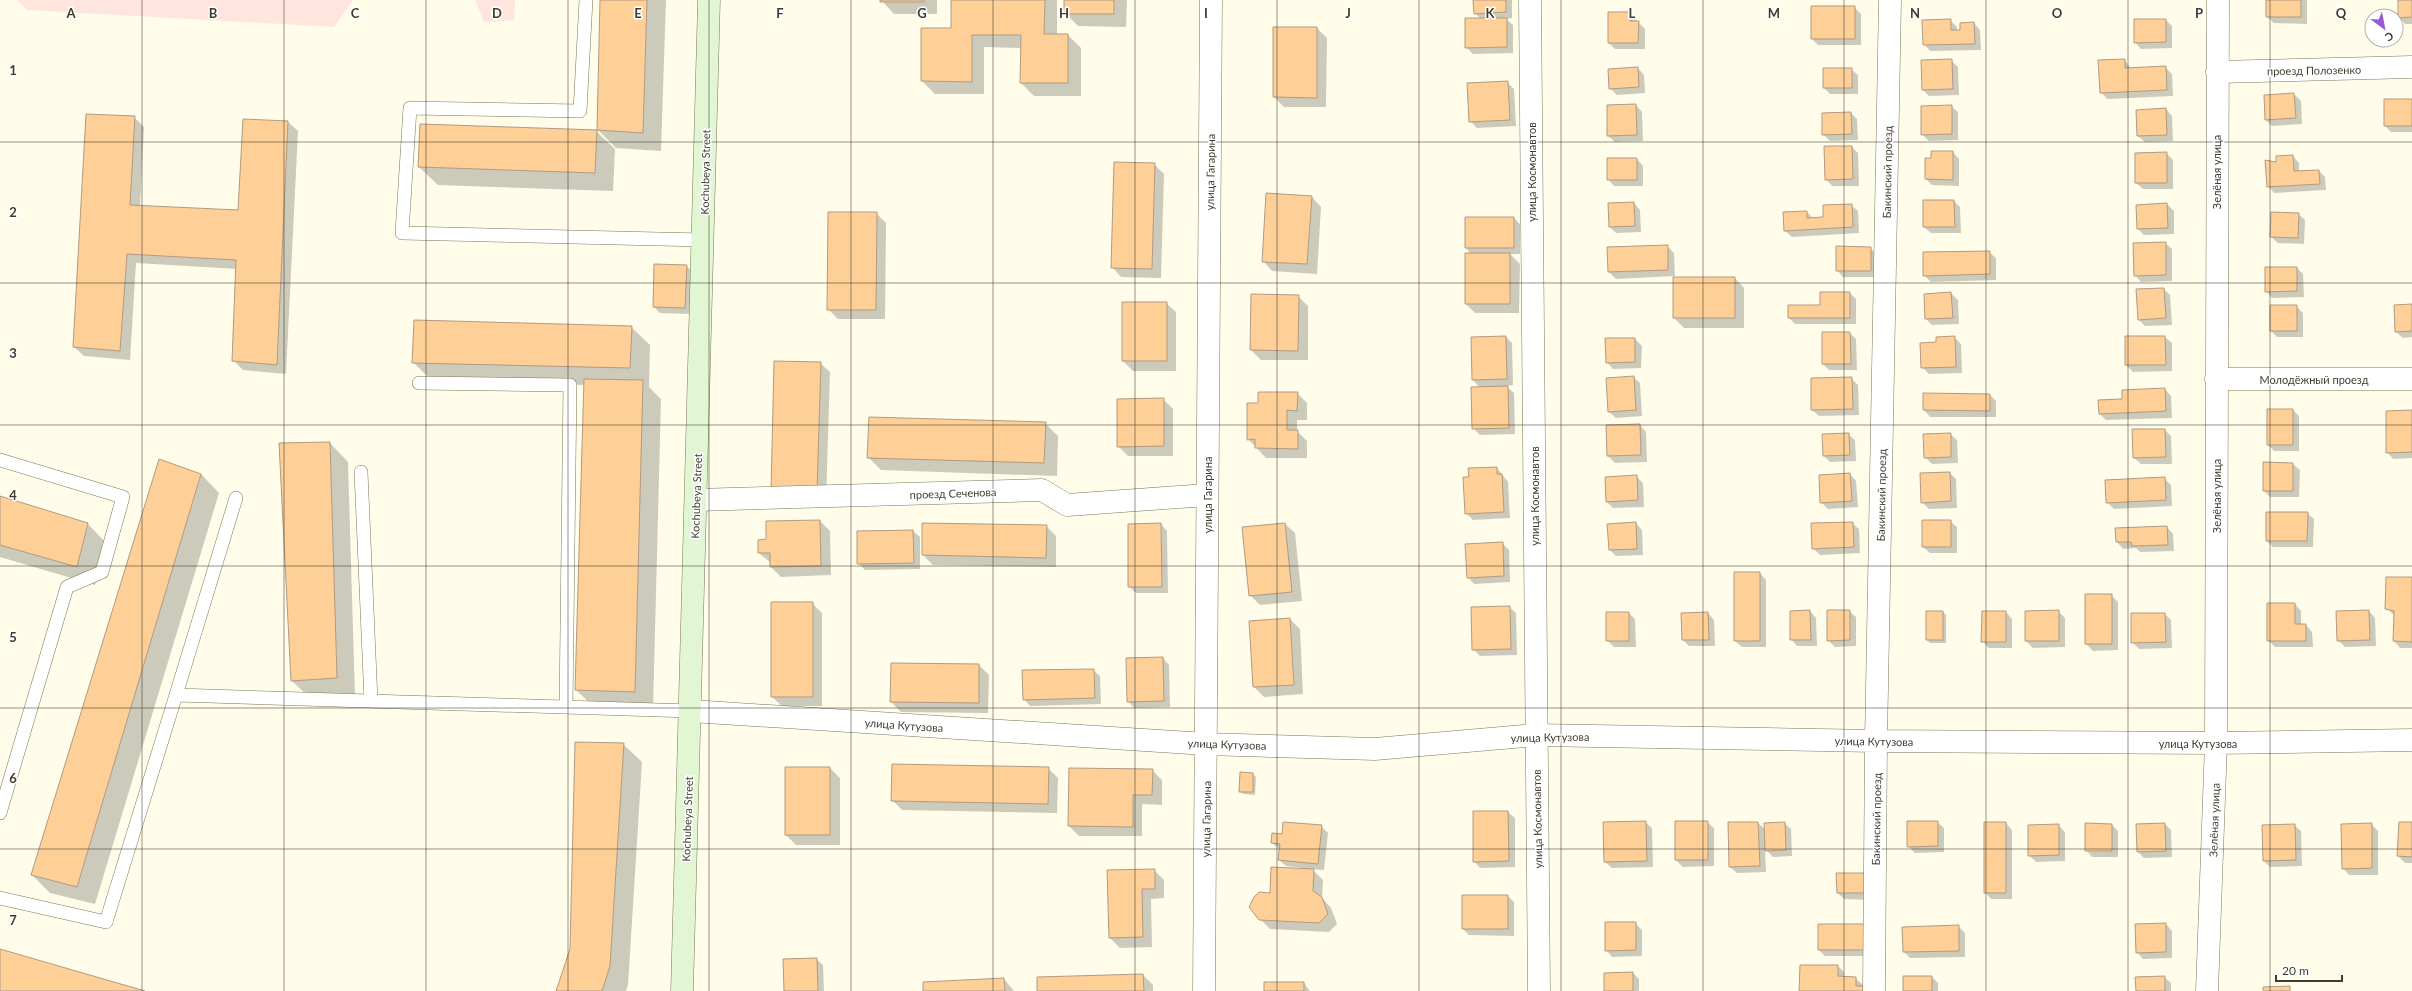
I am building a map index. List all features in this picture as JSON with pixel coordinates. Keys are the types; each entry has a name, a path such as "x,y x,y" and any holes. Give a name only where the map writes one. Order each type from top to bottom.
{"main road":[{"name":"Kochubeya Street","path":"682,991 709,0"}],"street":[{"name":"улица Гагарина","path":"1204,991 1211,0"},
{"name":"улица Космонавтов","path":"1530,0 1539,991"},
{"name":"Бакинский проезд","path":"1874,991 1876,741 1890,0"},
{"name":"Зелёная улица","path":"2207,991 2216,743 2218,0"},
{"name":"проезд Полозенко","path":"2217,72 2412,67"},
{"name":"Молодёжный проезд","path":"2216,378 2412,379"},
{"name":"проезд Сеченова","path":"696,500 1042,490 1067,505 1207,495"},
{"name":"улица Кутузова","path":"690,711 1206,744 1375,749 1536,735 1876,741 2216,743 2412,740"}],"lane":[{"path":"586,0 580,110 410,108 402,234 703,240"},
{"path":"418,383 570,385 566,707"},
{"path":"0,460 123,497 102,572 67,587 0,813"},
{"path":"362,472 372,701"},
{"path":"0,898 106,922 236,498"},
{"path":"176,695 690,711"}],"shaded area":[{"path":"17,0 353,0 334,27 27,10"},
{"path":"475,0 515,0 514,20 484,22"}],"building":[{"path":"600,0 647,0 643,133 597,130"},
{"path":"880,0 924,0 924,2 880,2"},
{"path":"951,0 1045,0 1044,34 1068,34 1068,83 1020,83 1021,35 972,35 972,82 921,81 921,28 951,28"},
{"path":"1064,0 1114,0 1114,14 1064,14"},
{"path":"1473,0 1506,0 1506,12 1474,14"},
{"path":"2266,0 2301,0 2301,17 2266,17"},
{"path":"2398,0 2412,0 2412,17 2404,18 2404,8 2398,8"},
{"path":"1811,6 1855,6 1855,39 1811,39"},
{"path":"1608,12 1630,12 1630,21 1639,21 1638,43 1608,43"},
{"path":"1465,18 1507,18 1507,47 1465,48"},
{"path":"1951,19 1951,30 1960,30 1960,23 1974,22 1975,44 1923,45 1922,20"},
{"path":"2134,19 2166,19 2166,42 2134,43"},
{"path":"1273,27 1317,27 1317,98 1273,97"},
{"path":"1952,59 1953,89 1922,90 1921,60"},
{"path":"2125,59 2125,68 2166,66 2167,90 2100,93 2098,60"},
{"path":"1638,67 1639,87 1609,89 1608,69"},
{"path":"1823,68 1852,68 1852,88 1823,88"},
{"path":"1508,81 1510,120 1469,122 1467,83"},
{"path":"2294,93 2296,118 2265,120 2264,95"},
{"path":"2384,99 2412,99 2412,126 2384,126"},
{"path":"1636,104 1637,135 1607,136 1607,105"},
{"path":"1952,105 1952,134 1921,135 1921,106"},
{"path":"2166,108 2167,135 2137,136 2136,110"},
{"path":"1851,112 1852,134 1822,135 1822,113"},
{"path":"86,114 135,116 130,205 238,210 243,119 288,121 277,365 232,361 236,260 127,254 120,351 73,347"},
{"path":"420,124 597,130 595,173 418,167"},
{"path":"1824,146 1852,146 1853,179 1825,180"},
{"path":"1931,151 1953,151 1953,180 1925,179 1925,158 1931,158"},
{"path":"2167,152 2167,183 2135,183 2135,153"},
{"path":"2293,155 2294,171 2319,170 2320,184 2267,187 2265,160 2276,162 2276,156"},
{"path":"1607,158 1637,158 1637,180 1607,180"},
{"path":"1114,162 1155,163 1152,269 1111,268"},
{"path":"1266,193 1312,196 1307,264 1262,262"},
{"path":"1923,200 1954,200 1955,227 1923,227"},
{"path":"1634,202 1635,226 1609,227 1608,203"},
{"path":"2167,203 2168,228 2137,229 2136,205"},
{"path":"1852,204 1853,227 1784,231 1783,212 1807,211 1807,218 1823,217 1823,205"},
{"path":"828,212 877,212 876,310 827,310"},
{"path":"2271,212 2299,213 2298,238 2270,237"},
{"path":"1465,217 1514,217 1514,248 1465,248"},
{"path":"2166,242 2166,275 2134,276 2133,243"},
{"path":"1668,245 1668,270 1608,272 1607,247"},
{"path":"1836,246 1871,247 1871,271 1836,271"},
{"path":"1990,251 1990,274 1923,276 1923,252"},
{"path":"1465,253 1510,253 1510,304 1465,304"},
{"path":"654,264 687,265 685,308 653,307"},
{"path":"2265,267 2297,267 2297,291 2265,292"},
{"path":"1673,277 1735,277 1735,318 1673,318"},
{"path":"2164,288 2166,318 2138,320 2136,289"},
{"path":"1820,292 1850,292 1850,318 1788,318 1788,305 1820,305"},
{"path":"1951,292 1953,318 1925,319 1924,294"},
{"path":"1251,294 1299,295 1298,351 1250,350"},
{"path":"1122,302 1167,302 1167,361 1122,361"},
{"path":"2412,304 2412,331 2395,332 2394,305"},
{"path":"2270,305 2297,305 2297,331 2270,331"},
{"path":"414,320 632,326 630,368 412,363"},
{"path":"1822,332 1850,332 1851,364 1822,364"},
{"path":"1506,336 1507,379 1472,380 1471,337"},
{"path":"1955,336 1956,367 1921,368 1920,343 1936,342 1936,337"},
{"path":"2125,336 2165,336 2166,365 2125,365"},
{"path":"1605,338 1635,338 1635,362 1606,363"},
{"path":"774,361 821,362 817,492 771,491"},
{"path":"1634,376 1636,410 1608,412 1606,378"},
{"path":"1852,377 1853,409 1811,410 1811,378"},
{"path":"584,379 643,380 635,692 575,690"},
{"path":"1508,386 1509,428 1472,429 1471,387"},
{"path":"2165,388 2166,411 2099,414 2098,400 2122,399 2122,390"},
{"path":"1258,392 1298,392 1297,411 1287,410 1287,430 1298,430 1298,449 1255,448 1255,439 1247,440 1247,403 1258,403"},
{"path":"1923,393 1990,394 1990,411 1923,410"},
{"path":"1164,398 1164,446 1117,447 1117,399"},
{"path":"2267,409 2293,409 2293,445 2267,445"},
{"path":"2412,410 2412,452 2386,453 2386,411"},
{"path":"869,417 1046,422 1044,463 867,458"},
{"path":"1640,424 1641,455 1607,456 1606,425"},
{"path":"2132,429 2165,429 2166,457 2133,458"},
{"path":"1849,433 1850,455 1823,456 1822,434"},
{"path":"1951,433 1951,457 1924,458 1923,434"},
{"path":"330,442 337,678 291,681 279,443"},
{"path":"159,459 201,474 77,887 31,875"},
{"path":"2263,462 2293,463 2293,491 2263,491"},
{"path":"1497,467 1497,474 1502,474 1504,512 1465,514 1463,477 1469,477 1468,468"},
{"path":"1950,472 1951,501 1921,503 1920,473"},
{"path":"1850,473 1852,501 1820,503 1819,475"},
{"path":"1637,475 1638,500 1606,502 1605,477"},
{"path":"2165,477 2166,500 2106,503 2105,480"},
{"path":"0,496 88,523 77,567 0,545"},
{"path":"2266,512 2308,512 2307,541 2266,541"},
{"path":"820,520 821,566 770,567 770,553 758,553 758,540 766,539 766,521"},
{"path":"1922,520 1951,520 1951,547 1922,547"},
{"path":"1636,522 1637,549 1609,550 1607,524"},
{"path":"1853,522 1854,547 1812,549 1811,523"},
{"path":"922,523 1047,525 1046,558 922,555"},
{"path":"1161,523 1162,587 1128,587 1128,524"},
{"path":"1285,523 1292,592 1249,596 1242,527"},
{"path":"2167,526 2168,545 2132,546 2131,542 2116,542 2115,528"},
{"path":"913,530 914,563 857,564 857,531"},
{"path":"1503,542 1504,576 1467,578 1465,544"},
{"path":"1734,572 1760,572 1760,641 1734,641"},
{"path":"2386,577 2412,577 2412,642 2393,641 2394,611 2385,609"},
{"path":"2085,594 2112,594 2112,644 2085,644"},
{"path":"771,602 813,602 813,697 771,697"},
{"path":"2267,603 2295,603 2295,624 2306,624 2306,641 2267,641"},
{"path":"1510,606 1511,649 1472,650 1471,607"},
{"path":"1810,610 1811,640 1790,640 1790,611"},
{"path":"1827,610 1850,610 1850,640 1827,641"},
{"path":"2059,610 2059,641 2025,641 2025,611"},
{"path":"2369,610 2370,640 2337,641 2336,611"},
{"path":"1926,611 1943,611 1943,640 1926,640"},
{"path":"1982,611 2006,611 2006,642 1981,642"},
{"path":"1606,612 1629,612 1629,641 1606,641"},
{"path":"1708,612 1709,640 1682,640 1681,613"},
{"path":"2131,613 2165,613 2166,642 2131,643"},
{"path":"1290,618 1294,685 1253,687 1249,621"},
{"path":"1163,657 1164,701 1127,702 1126,658"},
{"path":"891,663 979,664 979,703 890,702"},
{"path":"1094,669 1095,698 1023,700 1022,670"},
{"path":"575,742 624,743 610,966 602,991 556,991 570,949"},
{"path":"892,764 1049,767 1048,804 891,801"},
{"path":"785,767 830,767 830,835 785,835"},
{"path":"1069,768 1153,769 1152,795 1133,795 1133,827 1068,826"},
{"path":"1240,772 1253,773 1253,792 1239,792"},
{"path":"1473,811 1508,811 1509,861 1473,862"},
{"path":"1646,821 1647,861 1604,862 1603,822"},
{"path":"1675,821 1708,821 1708,860 1675,860"},
{"path":"1907,821 1938,821 1938,846 1907,847"},
{"path":"1283,822 1322,825 1318,864 1278,860 1280,844 1271,843 1272,833 1282,834"},
{"path":"1728,822 1758,822 1760,866 1729,867"},
{"path":"1785,822 1786,850 1765,851 1764,823"},
{"path":"1984,822 2006,822 2006,893 1984,893"},
{"path":"2399,822 2412,822 2412,857 2397,856"},
{"path":"2085,823 2112,824 2112,851 2085,851"},
{"path":"2165,823 2166,851 2137,852 2136,824"},
{"path":"2372,823 2372,868 2342,869 2341,824"},
{"path":"2059,824 2059,855 2028,856 2028,825"},
{"path":"2295,824 2296,860 2263,861 2262,825"},
{"path":"1271,867 1314,869 1313,891 1322,897 1328,914 1319,923 1259,920 1249,907 1254,897 1259,892 1270,893"},
{"path":"1155,869 1155,889 1142,889 1143,937 1109,938 1107,870"},
{"path":"1836,873 1867,873 1867,893 1837,893"},
{"path":"1462,895 1508,895 1508,929 1462,929"},
{"path":"1605,922 1636,922 1636,950 1605,951"},
{"path":"2166,923 2166,952 2136,953 2135,924"},
{"path":"1818,924 1867,924 1867,950 1818,950"},
{"path":"1959,925 1959,951 1903,952 1902,927"},
{"path":"0,949 145,991 0,991"},
{"path":"817,958 818,991 784,991 783,959"},
{"path":"1800,965 1838,965 1838,976 1856,977 1856,986 1867,986 1867,991 1799,991"},
{"path":"1633,972 1633,991 1604,991 1604,973"},
{"path":"1143,974 1144,991 1037,991 1037,977"},
{"path":"1903,976 1932,976 1932,991 1903,991"},
{"path":"2165,976 2165,991 2136,991 2135,977"},
{"path":"1004,978 1005,991 923,991 923,982"},
{"path":"1264,982 1304,982 1304,991 1264,991"},
{"path":"2290,986 2290,991 2263,991 2263,987"}]}
